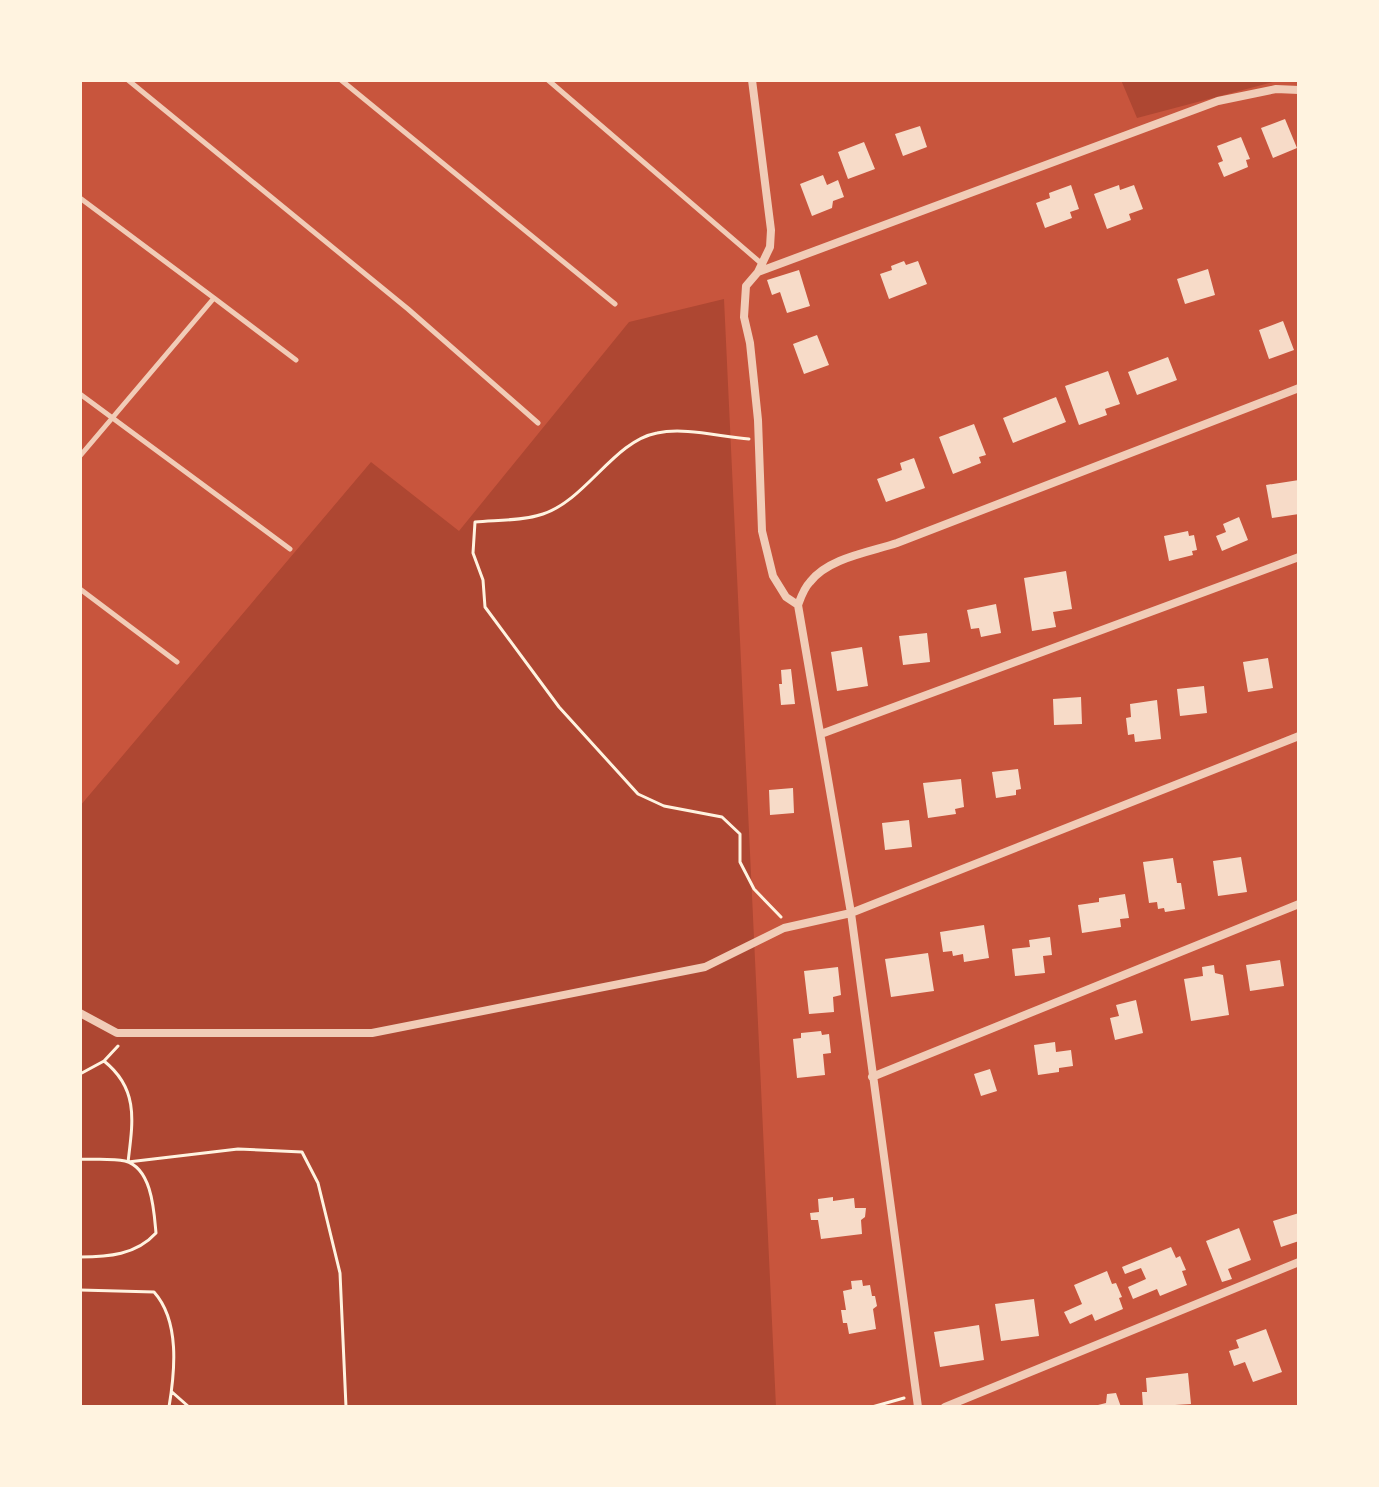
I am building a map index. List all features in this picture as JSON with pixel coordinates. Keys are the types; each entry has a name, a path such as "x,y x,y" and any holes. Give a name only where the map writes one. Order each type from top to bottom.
{"street":[{"path":"752,80 771,230 770,247 761,269 746,286 744,317 750,343 759,440 765,551 786,597 798,605"},
{"path":"761,269 1218,101 1276,89 1299,90"},
{"path":"918,1407 851,913 798,605 807,584 817,574 840,562 897,543 1299,388"},
{"path":"821,734 1299,557"},
{"path":"80,1013 117,1033 372,1033 705,967 784,928 851,913 1299,736"},
{"path":"872,1077 1299,904"},
{"path":"945,1407 1299,1262"}],"lane":[{"path":"128,80 408,309 538,423"},
{"path":"341,80 615,304"},
{"path":"548,80 761,269"},
{"path":"80,198 296,360"},
{"path":"80,456 214,298"},
{"path":"80,394 290,549"},
{"path":"80,589 177,662"}],"path":[{"path":"759,440 656,433 623,450 567,501 543,514 475,522 473,553 483,580 485,607 559,707 638,794 664,806 722,817 740,834 740,862 754,889 780,915 784,928"},
{"path":"80,1074 104,1061 129,1033"},
{"path":"104,1061 119,1073 129,1092 132,1131 128,1162"},
{"path":"80,1159 128,1162 238,1149 302,1152 318,1183 340,1273 346,1407"},
{"path":"80,1257 107,1257 144,1246 156,1233 153,1200 142,1174 128,1162"},
{"path":"80,1290 154,1292 160,1298 165,1305 172,1341 169,1407"},
{"path":"172,1392 189,1407"},
{"path":"872,1407 916,1394"}],"shaded area":[{"path":"1121,80 1280,80 1137,118"},
{"path":"724,299 776,1407 80,1407 80,806 371,462 459,531 629,322"}],"building":[{"path":"1285,119 1297,148 1273,158 1261,128"},
{"path":"920,126 927,147 903,156 895,134"},
{"path":"1241,137 1250,159 1246,160 1248,167 1224,177 1218,163 1223,161 1217,146"},
{"path":"864,142 875,169 848,179 838,152"},
{"path":"823,175 827,185 838,180 844,197 833,201 832,208 812,216 800,184"},
{"path":"1071,185 1079,209 1070,212 1072,218 1045,228 1036,203 1050,198 1049,193"},
{"path":"1119,185 1120,190 1134,185 1143,209 1129,214 1131,220 1107,229 1094,194"},
{"path":"904,261 906,265 918,261 927,284 889,299 880,274"},
{"path":"1208,269 1215,295 1185,304 1177,279"},
{"path":"799,270 810,306 787,313 780,292 772,295 767,280"},
{"path":"1283,321 1294,350 1269,359 1259,330"},
{"path":"817,335 829,365 804,374 793,344"},
{"path":"1168,357 1177,380 1137,395 1128,372"},
{"path":"1108,371 1120,404 1105,409 1107,415 1079,425 1065,386"},
{"path":"1056,397 1066,422 1013,443 1003,418"},
{"path":"974,424 986,455 979,457 981,463 953,474 939,437"},
{"path":"914,458 925,488 886,502 877,479 902,470 900,463"},
{"path":"1299,480 1299,514 1272,518 1266,485"},
{"path":"1239,517 1248,540 1222,551 1216,536 1226,532 1223,524"},
{"path":"1188,531 1189,536 1194,535 1197,550 1192,551 1193,555 1169,561 1164,536"},
{"path":"1066,571 1072,609 1053,612 1056,627 1032,631 1024,578"},
{"path":"996,604 1001,633 981,637 979,628 971,629 967,610"},
{"path":"927,633 930,662 903,665 899,636"},
{"path":"862,647 868,686 837,691 831,652"},
{"path":"1268,658 1273,688 1248,692 1243,662"},
{"path":"791,669 795,704 781,705 781,670"},
{"path":"1204,686 1207,713 1180,716 1177,689"},
{"path":"1081,697 1082,724 1054,725 1053,699"},
{"path":"1157,700 1161,739 1135,742 1134,734 1128,735 1126,718 1131,717 1130,704"},
{"path":"1018,769 1021,789 1016,790 1016,795 996,798 992,772"},
{"path":"961,779 964,807 955,809 956,814 928,818 923,783"},
{"path":"793,788 794,813 770,815 769,790"},
{"path":"909,820 912,847 885,850 882,823"},
{"path":"1241,857 1247,892 1218,896 1213,861"},
{"path":"1173,858 1185,909 1165,912 1164,908 1158,909 1157,902 1149,903 1143,862"},
{"path":"1125,894 1129,918 1120,919 1121,927 1082,933 1078,905"},
{"path":"984,925 989,958 964,962 963,954 953,956 952,951 943,952 940,932"},
{"path":"1050,937 1052,955 1043,956 1045,973 1015,976 1012,949 1030,947 1029,940"},
{"path":"928,953 934,991 891,997 885,959"},
{"path":"1280,960 1284,986 1250,991 1246,965"},
{"path":"1214,965 1215,973 1223,975 1229,1015 1191,1021 1184,979 1203,976 1202,967"},
{"path":"838,967 841,995 833,997 834,1012 809,1014 804,971"},
{"path":"1136,1000 1143,1033 1115,1040 1110,1018 1119,1016 1116,1005"},
{"path":"821,1031 822,1035 829,1034 831,1053 823,1054 825,1075 797,1078 793,1039 801,1038 801,1033"},
{"path":"1055,1042 1056,1052 1071,1050 1073,1066 1038,1075 1034,1045"},
{"path":"990,1069 997,1091 981,1096 974,1074"},
{"path":"833,1197 833,1201 854,1198 855,1208 866,1208 865,1217 861,1220 862,1234 821,1239 818,1220 811,1220 810,1213 819,1212 818,1199"},
{"path":"1299,1213 1299,1241 1281,1247 1273,1221"},
{"path":"1239,1228 1251,1260 1228,1269 1232,1279 1222,1282 1206,1241"},
{"path":"1171,1247 1176,1258 1180,1256 1186,1270 1182,1271 1187,1285 1160,1296 1157,1289 1133,1299 1128,1287 1146,1279 1141,1268 1125,1274 1122,1267"},
{"path":"1107,1271 1122,1297 1119,1298 1123,1309 1095,1321 1092,1314 1070,1324 1064,1312 1082,1304 1074,1285"},
{"path":"862,1280 863,1286 870,1285 872,1296 875,1296 876,1329 849,1334 841,1310 846,1310 843,1291 852,1289 851,1281"},
{"path":"1034,1299 1039,1336 1001,1341 995,1304"},
{"path":"979,1325 984,1360 940,1367 934,1332"},
{"path":"1266,1329 1282,1372 1253,1382 1245,1362 1234,1366 1229,1351 1239,1348 1236,1340"},
{"path":"1188,1373 1191,1404 1143,1407 1142,1392 1147,1392 1146,1378"},
{"path":"1116,1393 1121,1407 1090,1407 1106,1403 1107,1394"}]}
